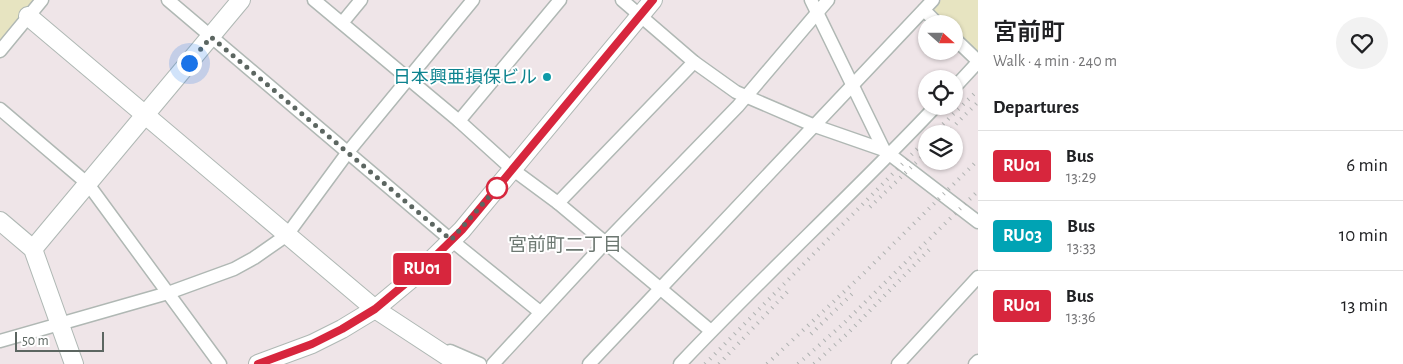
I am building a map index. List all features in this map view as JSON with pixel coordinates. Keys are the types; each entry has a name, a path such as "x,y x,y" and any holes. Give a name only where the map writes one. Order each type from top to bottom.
{"street":[{"path":"0,51 42,0"},
{"path":"168,0 451,240 540,312"},
{"path":"33,250 241,0"},
{"path":"314,0 459,120 512,169 558,203 711,331"},
{"path":"342,23 361,0"},
{"path":"0,341 168,293 234,269 254,258 287,235 348,152 473,0"},
{"path":"459,120 560,0"},
{"path":"622,0 694,62 746,97 816,126 888,152 978,222"},
{"path":"258,364 312,344 342,329 375,309 417,274 467,223 653,0"},
{"path":"811,0 888,152"},
{"path":"493,364 605,243 746,97 828,0"},
{"path":"589,364 816,126 933,0"},
{"path":"924,10 929,15"},
{"path":"28,16 375,309 458,364"},
{"path":"963,47 978,62 963,78"},
{"path":"558,203 694,62"},
{"path":"0,109 88,184 220,364"},
{"path":"680,364 927,115"},
{"path":"0,221 33,250 74,364"},
{"path":"906,362 978,277"},
{"path":"420,339 444,364"},
{"path":"420,339 480,364"},
{"path":"975,364 978,360"}],"shaded area":[{"path":"0,0 36,0 0,43"},
{"path":"941,0 978,0 978,54 963,40 963,15 936,15 931,10"}],"railway":[{"path":"942,125 978,90"},
{"path":"955,125 978,102"},
{"path":"705,364 918,148"},
{"path":"767,364 862,275 978,160"},
{"path":"870,207 918,161"},
{"path":"798,364 843,324 978,191"},
{"path":"814,364 848,333 929,250"},
{"path":"719,364 790,289"},
{"path":"811,334 854,292"}],"bus line":[{"name":"RU01","path":"258,364 312,344 342,329 375,309 417,274 462,230 653,0"}],"place":[{"name":"日本興亜損保ビル","path":"547,77"}],"district":[{"name":"宮前町二丁目","path":"565,244"}],"route":[{"path":"189,63 211,37 451,240 462,230 501,183 497,188"}]}
